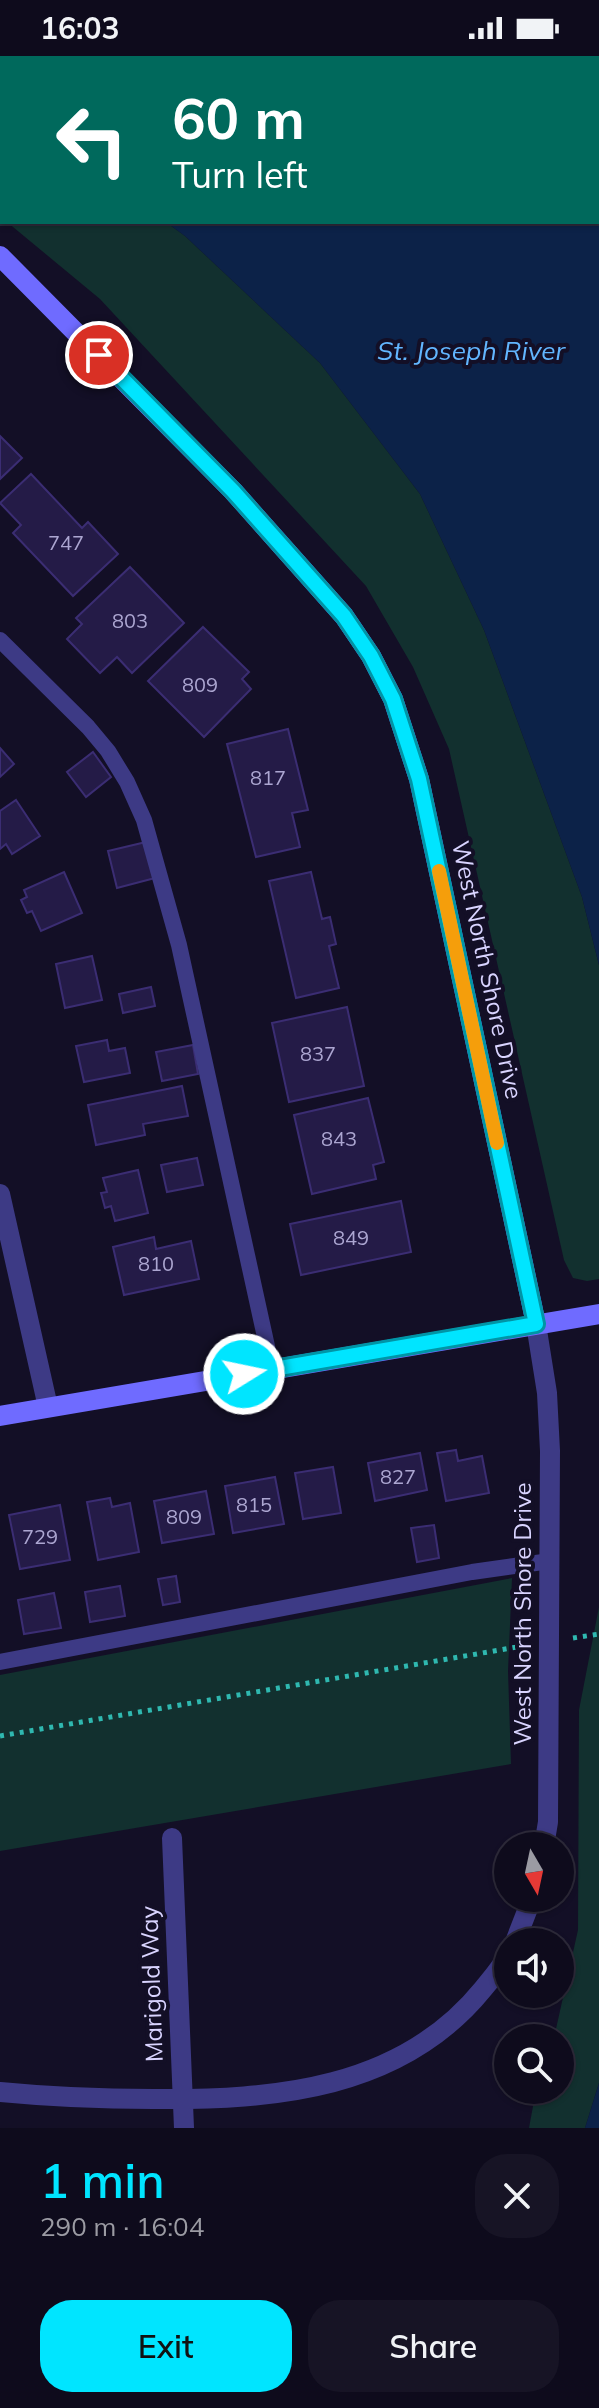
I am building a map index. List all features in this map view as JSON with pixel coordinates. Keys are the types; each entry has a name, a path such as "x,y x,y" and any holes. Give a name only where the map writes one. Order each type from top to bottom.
{"street":[{"name":"West North Shore Drive","path":"0,256 233,491 307,574 344,616 371,656 393,699 422,793 536,1324 547,1393 550,1561 546,1832"},
{"path":"0,1194 48,1407"},
{"path":"0,1416 599,1314"},
{"name":"Marigold Way","path":"172,1838 184,2128"},
{"path":"0,2092 68,2099 183,2100 243,2098 317,2088 377,2069 435,2037 471,2004 494,1976"}],"lane":[{"path":"0,640 88,727 108,751 127,782 144,820 182,960 272,1369"},
{"path":"0,1662 457,1575 550,1561"}],"path":[{"path":"572,1638 599,1634"},
{"path":"0,1736 520,1646"}],"green space":[{"path":"9,224 169,224 320,363 420,494 484,630 582,897 599,965 599,1279 587,1281 573,1278 564,1260 449,749 413,667 366,586 100,299"},
{"path":"512,1578 508,1671 511,1764 0,1851 0,1675"},
{"path":"599,1607 599,2083 585,2128 529,2128 533,2104 574,2104 574,2024 557,2024 561,2008 574,2008 574,1948 578,1930 579,1710"}],"water":[{"name":"St. Joseph River","path":"169,224 599,224 599,965 582,897 484,630 420,494 320,363"},
{"path":"599,2083 599,2128 585,2128"}],"building":[{"path":"0,436 22,458 0,479"},
{"path":"31,474 82,528 88,522 118,554 73,596 13,533 21,525 0,503"},
{"path":"130,567 184,623 132,673 117,657 100,673 67,639 82,624 76,618"},
{"path":"203,627 249,672 242,679 251,689 204,737 148,681"},
{"path":"288,729 308,810 292,813 300,847 256,857 227,744"},
{"path":"0,748 14,764 0,777"},
{"path":"93,752 111,777 86,797 67,772"},
{"path":"16,800 40,836 12,854 6,844 0,849 0,811"},
{"path":"146,842 155,878 117,888 108,851"},
{"path":"64,872 82,913 41,931 32,911 27,913 21,900 27,897 24,890"},
{"path":"311,872 322,919 330,917 336,944 329,946 339,988 296,998 269,881"},
{"path":"92,956 102,1000 65,1008 56,964"},
{"path":"151,987 155,1006 123,1013 119,994"},
{"path":"347,1007 364,1086 289,1102 272,1023"},
{"path":"107,1040 109,1051 125,1048 130,1073 84,1082 76,1046"},
{"path":"193,1045 198,1074 162,1081 156,1052"},
{"path":"182,1086 188,1116 143,1124 145,1135 96,1145 88,1105"},
{"path":"368,1098 384,1162 373,1165 376,1179 312,1194 294,1115"},
{"path":"197,1158 203,1185 167,1192 161,1165"},
{"path":"138,1170 148,1213 115,1221 111,1206 105,1208 101,1193 107,1192 103,1178"},
{"path":"401,1201 411,1252 301,1275 290,1224"},
{"path":"154,1237 156,1249 191,1241 199,1279 124,1295 113,1247"},
{"path":"456,1450 458,1461 482,1456 489,1493 446,1501 437,1453"},
{"path":"420,1453 427,1490 375,1501 368,1463"},
{"path":"333,1467 341,1513 303,1519 295,1473"},
{"path":"275,1477 284,1524 233,1533 225,1486"},
{"path":"206,1491 214,1534 162,1543 154,1501"},
{"path":"110,1498 112,1507 130,1503 139,1552 98,1560 87,1502"},
{"path":"60,1505 70,1560 20,1569 9,1515"},
{"path":"434,1525 439,1558 417,1562 411,1528"},
{"path":"176,1576 180,1602 163,1605 158,1579"},
{"path":"120,1586 125,1616 90,1622 85,1592"},
{"path":"54,1593 61,1628 24,1634 18,1600"}],"slow traffic":[{"path":"439,871 497,1143"}],"route":[{"path":"99,355 233,491 344,616 371,656 393,699 419,779 536,1324 244,1374"}]}
